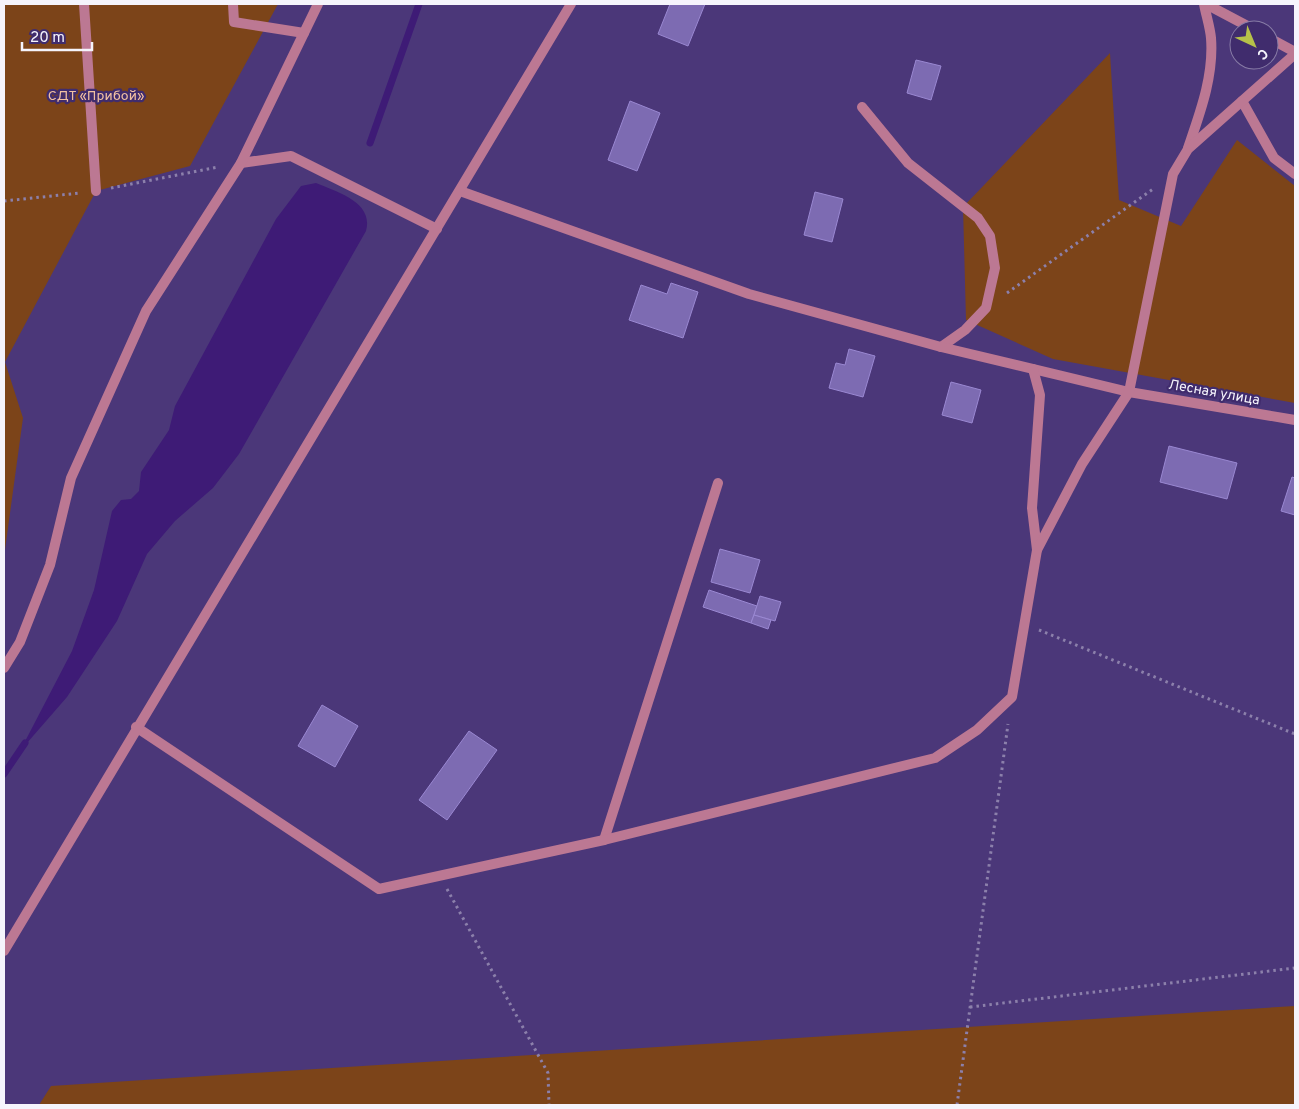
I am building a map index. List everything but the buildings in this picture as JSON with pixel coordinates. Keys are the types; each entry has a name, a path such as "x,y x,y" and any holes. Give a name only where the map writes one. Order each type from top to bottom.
{"street":[{"path":"84,4 96,191"},
{"path":"233,4 234,22 304,33"},
{"path":"4,668 20,642 50,566 71,478 146,311 241,163 318,4"},
{"path":"4,951 136,727 460,191 570,4"},
{"path":"1205,4 1236,20"},
{"path":"1037,550 1082,464 1129,392 1173,174 1188,149 1204,101 1211,65 1211,38 1205,4"},
{"path":"1188,149 1295,53 1279,44"},
{"path":"1242,101 1274,158 1295,174"},
{"path":"862,107 908,163 978,218 990,236 995,268 986,308 965,330 941,347"},
{"path":"241,163 291,156 437,229"},
{"name":"Лесная улица","path":"460,191 749,294 941,347 1129,392 1295,420"},
{"path":"136,727 379,890 604,840 935,758 978,730 1012,697 1037,550 1032,508 1040,395 1033,369"},
{"path":"604,840 718,483"}],"path":[{"path":"4,201 96,191 241,163"},
{"path":"986,308 1173,174"},
{"path":"1025,624 1295,734"},
{"path":"957,1105 1012,697"},
{"path":"440,876 548,1073 549,1105"},
{"path":"970,1007 1295,968"}],"green space":[{"name":"СДТ «Прибой»","path":"4,4 278,4 190,166 96,191 5,362 23,418 4,557"},
{"path":"1110,53 1119,200 1181,226 1237,140 1295,186 1295,403 1053,359 966,320 963,207"},
{"path":"1295,1006 1295,1105 39,1105 51,1086"}],"shaded area":[{"path":"316,183 343,194 359,205 365,213 367,221 366,231 239,454 213,488 175,521 147,554 117,621 67,697 20,751 72,651 94,590 112,511 121,500 131,499 139,491 141,472 169,430 175,406 276,219 301,186"}],"waterway":[{"path":"370,143 419,4"},
{"path":"4,774 25,743"}]}
